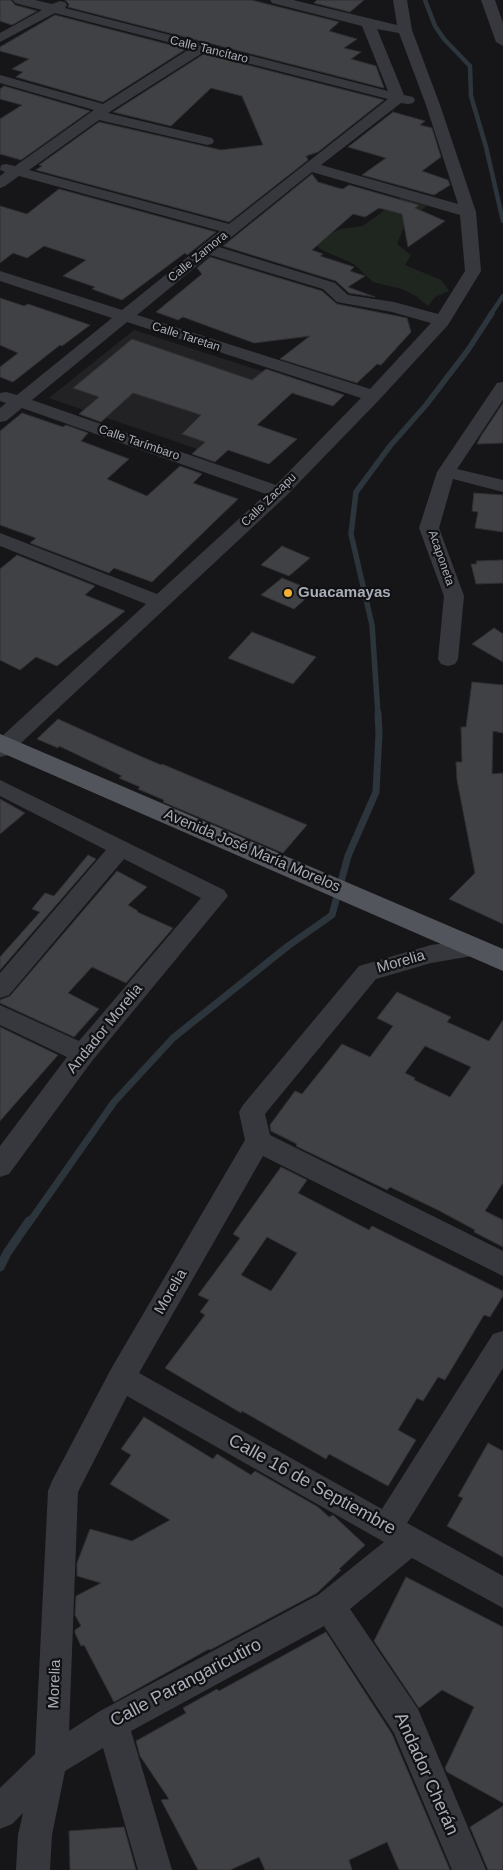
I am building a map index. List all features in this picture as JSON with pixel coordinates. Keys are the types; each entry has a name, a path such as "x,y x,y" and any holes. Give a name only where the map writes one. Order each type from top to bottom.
{"main road":[{"name":"Avenida José María Morelos","path":"2,746 503,960"}],"street":[{"name":"Calle Tancítaro","path":"20,0 398,98"},
{"path":"0,27 45,5 69,0"},
{"path":"277,0 368,23 405,30"},
{"name":"Calle Zacapu","path":"2,746 279,492 373,396 442,321 472,272 468,212 433,105 405,30 400,0"},
{"path":"488,0 503,42"},
{"path":"0,38 45,5"},
{"path":"368,23 398,98 433,105"},
{"path":"0,183 101,112 200,48"},
{"path":"0,78 101,112 207,141"},
{"name":"Calle Zamora","path":"0,417 310,166 398,98"},
{"path":"0,166 232,230"},
{"path":"310,166 468,212"},
{"path":"208,248 330,286 344,298 394,307 442,321"},
{"name":"Calle Taretan","path":"0,276 373,396"},
{"name":"Acaponeta","path":"448,659 454,596 429,528 446,472 503,387"},
{"name":"Calle Tarímbaro","path":"0,395 279,492"},
{"path":"446,472 503,486"},
{"path":"0,539 160,602"},
{"path":"0,786 121,848 0,989"},
{"name":"Andador Morelia","path":"0,1166 83,1054 216,896 121,848"},
{"name":"Morelia","path":"51,1761 63,1491 121,1378 258,1141 252,1112 368,972 431,954 464,942"},
{"path":"4,1023 83,1054"},
{"path":"258,1141 503,1264"},
{"name":"Calle Parangaricutiro","path":"0,1812 51,1761 112,1723 329,1606 399,1534 503,1344"},
{"name":"Calle 16 de Septiembre","path":"121,1378 503,1593"},
{"name":"Andador Cherán","path":"329,1606 406,1721 468,1870"},
{"path":"112,1723 155,1870"},
{"path":"33,1870 35,1835 51,1761"}],"shaded area":[{"path":"401,198 427,206 407,219 397,244 411,255 405,265 441,280 449,291 435,297 428,306 416,296 402,289 373,282 354,264 322,250 314,243 340,229 363,226"},
{"path":"134,330 277,376 197,449 49,398"}],"building":[{"path":"0,0 11,0 15,5 37,11 12,25 0,21"},
{"path":"65,0 251,0 339,22 329,31 357,39 344,48 361,52 351,59 376,66 384,88 68,7 69,4"},
{"path":"317,0 364,0 350,12 314,3"},
{"path":"55,15 186,49 103,102 16,77 23,72 12,69 29,59 0,51 0,47"},
{"path":"204,54 384,100 318,152 306,156 308,160 229,222 36,170 42,166 39,165 99,122 221,150 263,145 242,96 211,88 171,126 113,112"},
{"path":"4,86 90,111 21,160 0,154 0,119 22,105 0,99 0,89"},
{"path":"393,112 425,121 420,125 432,128 441,157 422,171 448,180 450,185 434,195 362,175 386,158 348,147"},
{"path":"312,174 318,182 338,188 343,189 349,185 419,205 415,208 445,221 408,247 402,214 379,208 365,217 353,214 312,250 323,254 320,256 354,267 350,271 365,276 348,287 375,297 349,293 336,281 223,246"},
{"path":"59,189 216,232 187,255 185,253 122,300 92,289 95,287 63,276 86,260 44,246 27,258 13,253 0,263 0,206 27,214"},
{"path":"210,257 322,291 337,304 407,318 411,332 381,365 377,364 357,383 280,359 310,336 254,343 183,317 178,320 156,312 202,274 197,268"},
{"path":"0,298 24,306 28,304 90,325 62,346 60,345 13,382 0,377 0,367 18,353 0,345"},
{"path":"132,339 252,380 266,369 344,395 333,406 292,393 257,425 297,439 269,464 228,450 215,462 192,454 205,442 182,434 201,415 133,393 101,422 79,414 99,397 73,388"},
{"path":"503,403 503,443 477,444 481,436"},
{"path":"22,413 63,427 66,425 88,433 81,441 129,459 107,479 147,496 180,466 202,474 193,483 238,499 152,582 114,568 109,573 30,543 36,538 0,525 0,431"},
{"path":"474,493 503,495 503,532 475,528 478,512 472,511"},
{"name":"Guacamayas","path":"282,546 310,558 289,576 261,565"},
{"path":"17,555 95,586 85,595 125,611 57,666 36,657 20,670 0,660 0,569"},
{"path":"503,560 503,583 476,584 471,564 477,564 476,561"},
{"name":"Guacamayas","path":"282,578 314,591 294,609 261,595"},
{"path":"494,628 503,634 503,662 472,644"},
{"path":"252,632 316,657 293,684 228,658"},
{"path":"472,682 503,685 503,733 493,731 492,774 503,773 503,924 449,899 475,873 457,780 456,762 462,762 461,727 466,727"},
{"path":"58,719 161,765 307,825 283,853 163,802 164,800 138,789 140,787 119,778 122,776 59,746 58,748 37,739"},
{"path":"0,799 25,813 0,834"},
{"path":"88,855 96,859 0,970 0,957 40,912 32,909 45,893 54,896"},
{"path":"117,871 147,887 128,905 137,912 173,928 126,983 92,967 68,993 99,1009 74,1037 0,1003 0,1000 10,996"},
{"path":"397,992 451,1017 447,1022 489,1041 503,1020 503,1183 485,1211 503,1220 503,1247 438,1210 390,1187 387,1190 296,1146 297,1144 271,1131 270,1125 295,1091 302,1094 342,1044 370,1057 393,1026 377,1018","holes":["425,1046 471,1067 450,1097 414,1080 415,1078 405,1073"]},
{"path":"0,1027 58,1055 0,1121"},
{"path":"281,1167 307,1180 298,1193 369,1230 372,1226 503,1291 503,1296 490,1317 484,1315 445,1380 438,1377 423,1401 417,1398 398,1430 416,1440 388,1486 329,1454 326,1459 242,1411 241,1413 165,1368 205,1315 200,1312 209,1300 198,1295 240,1238 233,1234","holes":["267,1237 297,1253 271,1291 241,1275"]},
{"path":"144,1417 213,1459 217,1454 251,1475 255,1471 318,1507 329,1517 333,1515 365,1545 317,1593 209,1649 114,1702 84,1645 81,1646 75,1633 75,1630 81,1626 75,1615 76,1596 101,1583 77,1576 77,1563 90,1529 132,1541 170,1520 110,1484 131,1455 121,1449"},
{"path":"488,1443 503,1451 503,1557 447,1526 463,1498 458,1496"},
{"path":"406,1577 503,1627 503,1803 447,1772 445,1768 474,1707 442,1690 419,1708 374,1641"},
{"path":"326,1632 392,1734 450,1870 399,1870 387,1842 349,1860 352,1870 265,1870 259,1857 230,1870 198,1870 161,1800 169,1799 140,1756 136,1741 186,1713 183,1708 217,1689 219,1691"},
{"path":"503,1806 503,1870 488,1870 470,1827"},
{"path":"124,1827 136,1870 70,1870 69,1831"}],"waterway":[{"path":"425,0 435,26 444,39 470,66 471,96 486,147 503,221"},
{"path":"491,314 503,296"},
{"path":"378,714 372,625 351,534 356,492 390,446 426,405 468,350 492,313"},
{"path":"29,1223 114,1102 173,1038 288,946 332,915 348,856 376,792 379,734 378,713"},
{"path":"0,1267 7,1253 29,1221"}],"place":[{"name":"Guacamayas","path":"288,593"}]}
